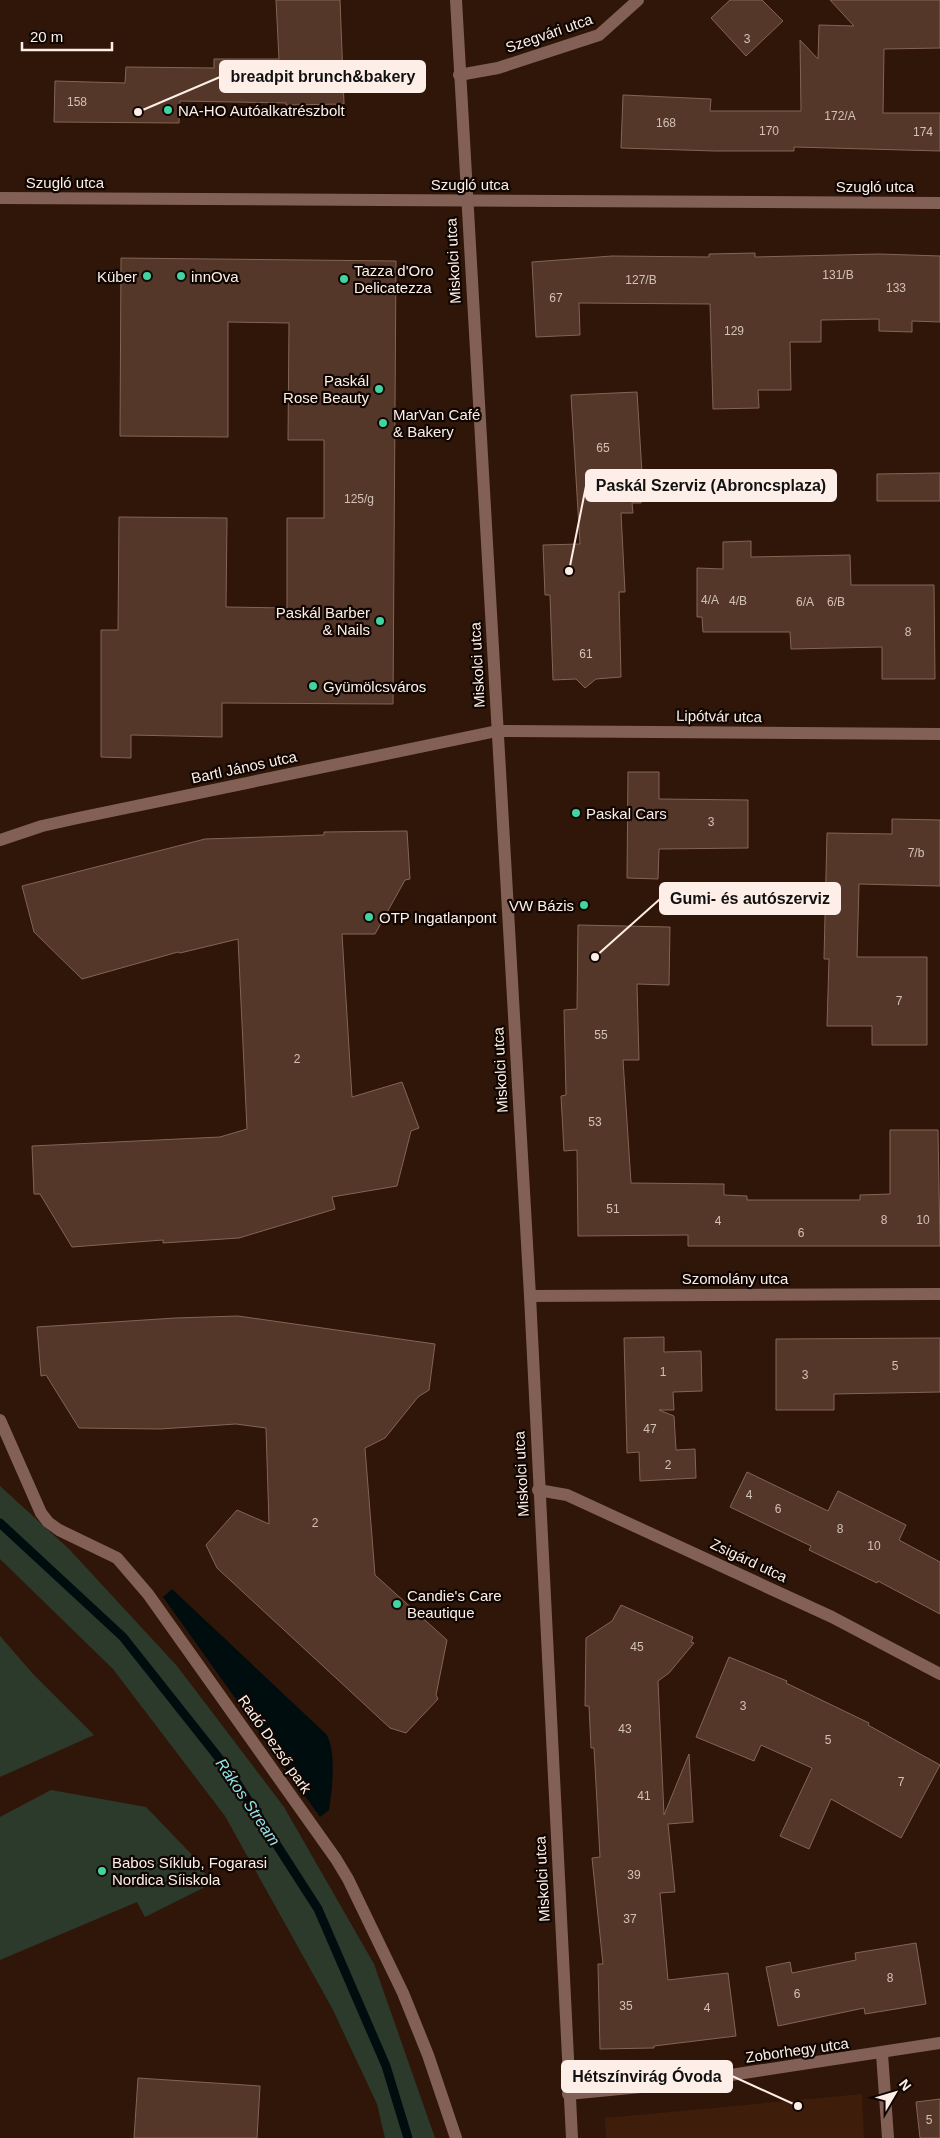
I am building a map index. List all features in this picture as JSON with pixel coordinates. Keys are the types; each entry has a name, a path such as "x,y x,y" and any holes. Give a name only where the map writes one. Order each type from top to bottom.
{"street":[{"name":"Miskolci utca","path":"456,0 530,1296 568,2094 572,2138"},
{"name":"Szegvári utca","path":"459,75 498,68 599,35 638,0"},
{"name":"Szugló utca","path":"0,198 940,203"},
{"name":"Lipótvár utca","path":"497,731 940,734"},
{"name":"Bartl János utca","path":"0,840 42,826 497,731"},
{"name":"Szomolány utca","path":"530,1296 940,1294"},
{"name":"Radó Dezső park","path":"0,1420 41,1513 44,1526 59,1530 117,1558 148,1594 336,1859 403,1993 428,2054 456,2138"},
{"name":"Zsigárd utca","path":"538,1490 567,1495 832,1616 940,1674"},
{"name":"Zoborhegy utca","path":"568,2094 672,2084 882,2054 940,2043"},
{"path":"882,2054 888,2138"}],"shaded area":[{"path":"172,1589 326,1734 332,1750 332,1782 329,1810 320,1817 163,1597"},
{"path":"862,2094 864,2138 606,2138 605,2118"}],"green space":[{"path":"0,1486 69,1549 177,1666 284,1807 374,1964 435,2138 385,2138 377,2104 332,2008 225,1816 113,1669 0,1559"},
{"path":"0,1636 33,1674 94,1735 0,1777"},
{"name":"Babos Síklub, Fogarasi Nordica Síiskola","path":"51,1790 146,1807 196,1859 211,1884 145,1917 137,1902 0,1960 0,1817"}],"building":[{"path":"276,0 340,0 344,104 286,105 286,103 180,101 179,123 54,122 55,81 125,83 126,67 214,68 214,59 279,59"},
{"path":"730,0 762,0 783,21 746,56 711,18"},
{"path":"830,0 940,0 940,48 884,49 883,113 940,113 940,151 794,147 794,151 621,148 623,95 711,99 710,111 801,111 800,40 818,59 819,25 854,26"},
{"path":"755,253 755,257 879,254 940,256 940,322 912,321 912,332 879,331 879,319 821,320 821,342 790,342 791,390 758,390 759,408 713,409 710,304 579,303 580,335 536,337 532,262 612,256 709,257 709,254"},
{"path":"121,258 396,261 393,704 222,703 222,737 131,735 131,758 101,757 101,630 118,630 119,517 227,518 226,607 287,608 287,518 324,518 324,440 288,440 289,323 228,322 228,437 120,436"},
{"path":"637,392 643,489 641,489 641,503 632,503 633,513 621,513 625,592 619,592 621,677 596,679 585,688 576,679 553,680 550,595 545,595 543,545 580,544 571,395"},
{"path":"940,473 940,501 877,501 877,474"},
{"path":"751,541 751,557 850,555 851,585 934,585 935,679 882,679 882,647 791,649 790,632 703,632 702,617 697,617 697,568 723,569 723,542"},
{"path":"628,772 659,772 659,799 748,800 748,848 659,849 658,879 627,878"},
{"path":"892,819 940,820 940,886 859,884 857,957 927,957 927,1045 872,1045 872,1026 827,1026 829,959 824,959 827,833 892,834"},
{"path":"407,831 410,879 405,880 375,934 342,934 352,1097 402,1082 419,1128 411,1131 397,1186 332,1197 335,1209 239,1238 163,1243 163,1240 72,1247 40,1194 34,1194 32,1146 220,1137 247,1129 238,939 178,952 82,979 34,932 22,886 205,839 324,835 324,832"},
{"path":"578,925 670,927 669,985 637,984 639,1060 623,1060 631,1183 724,1184 724,1195 747,1196 747,1200 860,1200 860,1195 890,1194 890,1130 938,1130 940,1246 688,1246 688,1235 578,1236 577,1150 564,1151 561,1096 566,1095 564,1010 577,1009"},
{"path":"238,1316 435,1344 429,1390 418,1397 385,1438 365,1448 375,1575 447,1640 436,1695 438,1699 406,1733 390,1728 217,1568 206,1545 237,1510 269,1524 266,1428 236,1424 160,1429 79,1428 46,1375 41,1376 37,1327"},
{"path":"664,1337 664,1352 701,1351 702,1391 673,1392 674,1410 659,1410 674,1416 676,1450 695,1449 696,1478 640,1481 639,1452 627,1453 624,1338"},
{"path":"940,1338 940,1392 834,1394 834,1410 776,1410 776,1339"},
{"path":"747,1472 828,1511 838,1491 906,1525 899,1540 940,1562 940,1614 878,1581 877,1583 809,1550 811,1546 730,1507"},
{"path":"621,1605 693,1637 691,1642 694,1643 669,1673 658,1681 664,1815 689,1754 693,1822 668,1824 675,1892 660,1893 668,1980 728,1973 736,2036 654,2046 654,2048 600,2049 598,1964 603,1964 592,1858 600,1857 594,1748 591,1748 589,1706 585,1706 586,1638 612,1621"},
{"path":"729,1657 787,1681 786,1683 869,1723 868,1725 940,1765 901,1838 831,1799 809,1849 780,1836 812,1768 761,1745 754,1761 696,1737"},
{"path":"916,1943 926,2004 865,2014 864,2008 778,2026 766,1967 790,1962 792,1973 856,1960 855,1953"},
{"path":"138,2078 260,2086 257,2138 134,2138"},
{"path":"940,2099 940,2138 920,2138 916,2102"}],"waterway":[{"name":"Rákos Stream","path":"0,1523 123,1637 230,1772 318,1909 386,2066 408,2138"}],"place":[{"name":"NA-HO Autóalkatrészbolt","path":"168,110"},
{"name":"breadpit brunch&bakery","path":"138,112"},
{"name":"Küber","path":"147,276"},
{"name":"innOva","path":"181,276"},
{"name":"Tazza d'Oro Delicatezza","path":"344,279"},
{"name":"Paskál Rose Beauty","path":"379,389"},
{"name":"MarVan Café & Bakery","path":"383,423"},
{"name":"Paskál Szerviz (Abroncsplaza)","path":"569,571"},
{"name":"Paskál Barber & Nails","path":"380,621"},
{"name":"Gyümölcsváros","path":"313,686"},
{"name":"Paskal Cars","path":"576,813"},
{"name":"VW Bázis","path":"584,905"},
{"name":"OTP Ingatlanpont","path":"369,917"},
{"name":"Gumi- és autószerviz","path":"595,957"},
{"name":"Candie's Care Beautique","path":"397,1604"},
{"name":"Babos Síklub, Fogarasi Nordica Síiskola","path":"102,1871"},
{"name":"Hétszínvirág Óvoda","path":"798,2106"}]}
